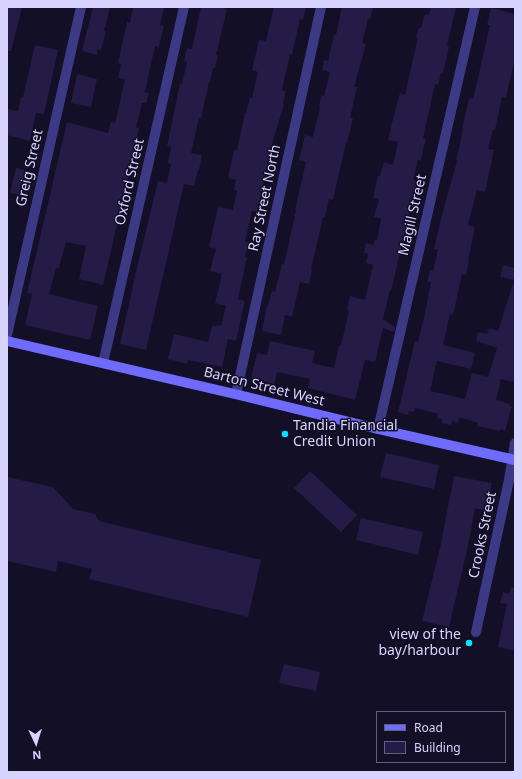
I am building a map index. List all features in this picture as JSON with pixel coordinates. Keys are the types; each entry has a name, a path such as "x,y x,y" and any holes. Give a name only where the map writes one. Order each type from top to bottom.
{"street":[{"name":"Greig Street","path":"7,335 81,7"},
{"name":"Oxford Street","path":"103,363 184,7"},
{"name":"Ray Street North","path":"236,394 321,7"},
{"name":"Magill Street","path":"378,430 475,7"},
{"name":"Barton Street West","path":"7,341 236,394 378,430 514,460"},
{"name":"Crooks Street","path":"476,632 514,460 515,443"}],"building":[{"path":"7,7 22,7 11,51 7,51"},
{"path":"93,7 110,7 101,50 98,50 97,55 82,51"},
{"path":"133,7 164,7 160,25 164,26 159,47 155,46 145,92 149,93 146,103 142,103 136,127 139,128 137,139 103,285 79,279 86,246 66,242 59,268 56,268 49,294 98,306 90,340 25,325 32,294 27,293 67,122 108,133 111,122 115,123 125,79 118,78 121,64 118,63 127,22 130,23"},
{"path":"201,7 220,7 227,9 216,55 218,55 215,68 213,68 209,82 201,119 199,118 191,153 202,155 199,170 194,186 184,184 146,350 120,344 158,181 167,183 171,164 168,163 171,147 167,146 180,84 182,84 187,62 184,61 187,48 192,49"},
{"path":"274,7 306,7 303,20 300,19 292,55 290,54 282,90 286,91 284,104 272,144 257,212 252,211 245,242 248,242 245,257 247,257 238,299 245,301 236,341 228,339 222,367 188,360 187,364 168,359 174,334 208,342 212,326 221,326 226,306 215,303 222,274 210,271 216,249 209,247 218,207 233,210 237,191 234,190 236,180 228,178 234,150 237,150 245,113 250,97 252,98 258,72 252,70 259,40 266,41"},
{"path":"342,7 373,7 370,20 368,19 362,43 366,44 354,87 357,87 350,118 353,118 333,200 329,199 325,217 323,217 309,284 300,282 292,317 285,315 281,335 262,331 267,305 272,291 275,292 282,264 284,265 306,162 299,160 305,135 313,137 320,107 321,95 324,96 330,72 322,70 324,60 328,61 334,35 336,35"},
{"path":"431,7 456,7 447,46 449,47 443,73 441,73 438,85 435,84 423,138 426,139 421,161 418,160 413,180 417,181 383,319 395,327 394,332 383,328 375,362 365,360 355,400 308,388 310,379 277,372 274,384 251,378 257,353 267,355 270,341 315,351 312,363 334,368 339,346 341,346 349,310 347,310 350,296 365,300 373,265 366,263 368,254 364,253 366,243 373,245 375,239 377,240 381,219 374,217 379,199 373,198 378,176 380,176 384,162 393,165 398,142 388,140 393,119 400,93 405,95 419,28 421,28 425,14 429,15"},
{"path":"491,8 515,14 515,58 506,98 502,97 495,130 493,130 488,149 494,150 485,192 477,190 468,225 475,227 466,275 462,274 453,315 450,314 443,345 475,353 471,369 437,361 430,391 465,399 472,373 488,377 497,348 476,341 478,332 487,334 489,328 498,331 513,284 515,284 515,374 513,382 501,379 496,400 512,406 505,431 477,426 478,423 459,417 458,423 452,421 451,425 442,423 442,419 437,418 438,414 415,408 414,412 409,411 408,415 398,412 415,341 418,342 425,313 431,282 427,282 430,270 433,271 438,250 434,249 457,161 469,98 473,99 490,25 487,25"},
{"path":"35,45 58,50 44,114 36,113 30,141 7,135 7,109 18,111 21,97 23,97"},
{"path":"77,74 97,79 91,107 71,103"},
{"path":"16,168 30,171 24,196 10,193"},
{"path":"503,265 515,268 515,280 500,277"},
{"path":"386,453 439,465 434,489 380,477"},
{"path":"310,471 357,515 341,532 294,488"},
{"path":"454,476 492,483 485,511 475,508 468,546 449,627 422,621 440,548"},
{"path":"7,477 53,487 73,509 95,514 99,521 261,560 248,617 89,579 92,569 58,561 56,572 7,561"},
{"path":"361,518 423,532 418,555 356,540"},
{"path":"511,587 515,588 515,651 498,647 507,604 500,603 503,592 509,594"},
{"path":"284,664 320,672 316,691 279,683"}],"place":[{"name":"Tandia Financial Credit Union","path":"285,434"},
{"name":"view of the bay/harbour","path":"469,643"}]}
